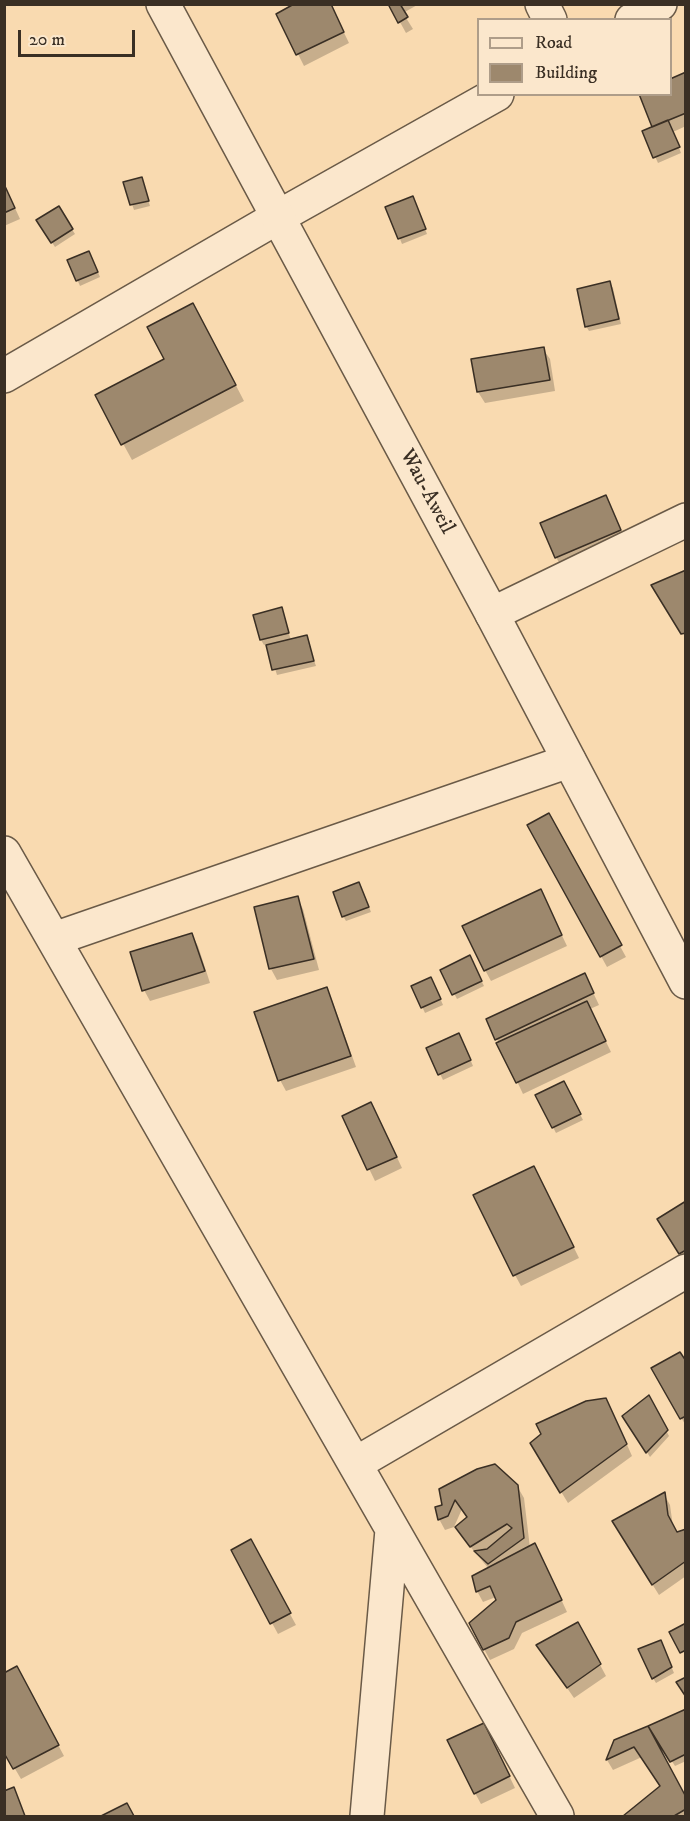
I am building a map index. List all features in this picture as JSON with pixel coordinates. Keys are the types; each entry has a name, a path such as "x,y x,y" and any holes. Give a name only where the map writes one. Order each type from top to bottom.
{"street":[{"name":"Wau-Aweil","path":"162,4 492,614 686,982"},
{"path":"542,4 549,18"},
{"path":"636,18 660,4"},
{"path":"4,376 278,216 493,96"},
{"path":"492,614 686,519"},
{"path":"54,939 569,760"},
{"path":"4,853 557,1816"},
{"path":"355,1464 686,1271"},
{"path":"368,1816 392,1530"}],"building":[{"path":"294,4 331,4 344,32 296,55 276,14"},
{"path":"388,4 400,4 408,17 398,23"},
{"path":"686,72 686,113 652,127 640,96 672,96 672,78"},
{"path":"668,120 680,147 653,158 642,131"},
{"path":"142,177 149,201 130,205 123,182"},
{"path":"4,184 15,208 4,213"},
{"path":"413,196 426,229 398,239 385,207"},
{"path":"59,206 73,229 51,243 36,220"},
{"path":"89,251 98,272 76,281 67,260"},
{"path":"610,281 619,319 585,327 577,289"},
{"path":"193,303 236,385 121,445 95,395 164,359 147,327"},
{"path":"544,347 550,380 477,392 471,359"},
{"path":"606,495 621,530 555,558 540,523"},
{"path":"686,570 686,633 681,634 651,585"},
{"path":"282,607 289,633 260,640 253,615"},
{"path":"307,635 314,661 272,670 266,645"},
{"path":"549,813 622,945 600,957 527,825"},
{"path":"359,882 369,907 342,917 333,892"},
{"path":"541,889 562,935 484,971 462,926"},
{"path":"298,896 314,959 269,969 254,907"},
{"path":"192,933 205,971 142,991 130,952"},
{"path":"470,955 482,981 452,995 440,970"},
{"path":"585,973 594,993 495,1040 486,1019"},
{"path":"431,977 441,999 421,1008 411,986"},
{"path":"327,987 351,1056 278,1081 254,1012"},
{"path":"587,1001 606,1041 516,1083 496,1043"},
{"path":"459,1033 471,1060 438,1075 426,1048"},
{"path":"564,1081 581,1114 552,1128 535,1095"},
{"path":"371,1102 397,1157 367,1170 342,1116"},
{"path":"534,1166 574,1247 513,1276 473,1195"},
{"path":"686,1201 686,1250 679,1254 657,1219"},
{"path":"680,1352 686,1361 686,1416 680,1419 651,1368"},
{"path":"649,1395 668,1430 646,1453 622,1416"},
{"path":"606,1398 627,1444 560,1493 530,1443 541,1434 536,1424 586,1401"},
{"path":"495,1464 518,1485 524,1538 488,1564 474,1551 487,1549 512,1528 507,1524 470,1547 455,1527 467,1517 455,1500 448,1516 438,1520 435,1507 442,1505 439,1489 477,1469"},
{"path":"665,1492 668,1515 677,1532 686,1529 686,1561 652,1585 612,1521"},
{"path":"251,1539 291,1613 270,1624 231,1550"},
{"path":"535,1543 562,1600 516,1622 509,1638 483,1650 469,1623 496,1600 490,1586 476,1592 472,1576"},
{"path":"578,1622 601,1664 567,1688 536,1645"},
{"path":"686,1623 686,1650 680,1653 669,1632"},
{"path":"661,1640 672,1667 652,1679 638,1649"},
{"path":"17,1666 59,1745 13,1769 4,1753 4,1673"},
{"path":"686,1677 686,1697 676,1682"},
{"path":"686,1709 686,1754 670,1762 648,1726"},
{"path":"484,1723 510,1776 474,1794 447,1740"},
{"path":"648,1726 686,1797 686,1809 674,1816 623,1816 660,1786 634,1747 606,1760 614,1740"},
{"path":"14,1787 25,1816 4,1816 4,1791"},
{"path":"127,1803 134,1816 101,1816"}]}
